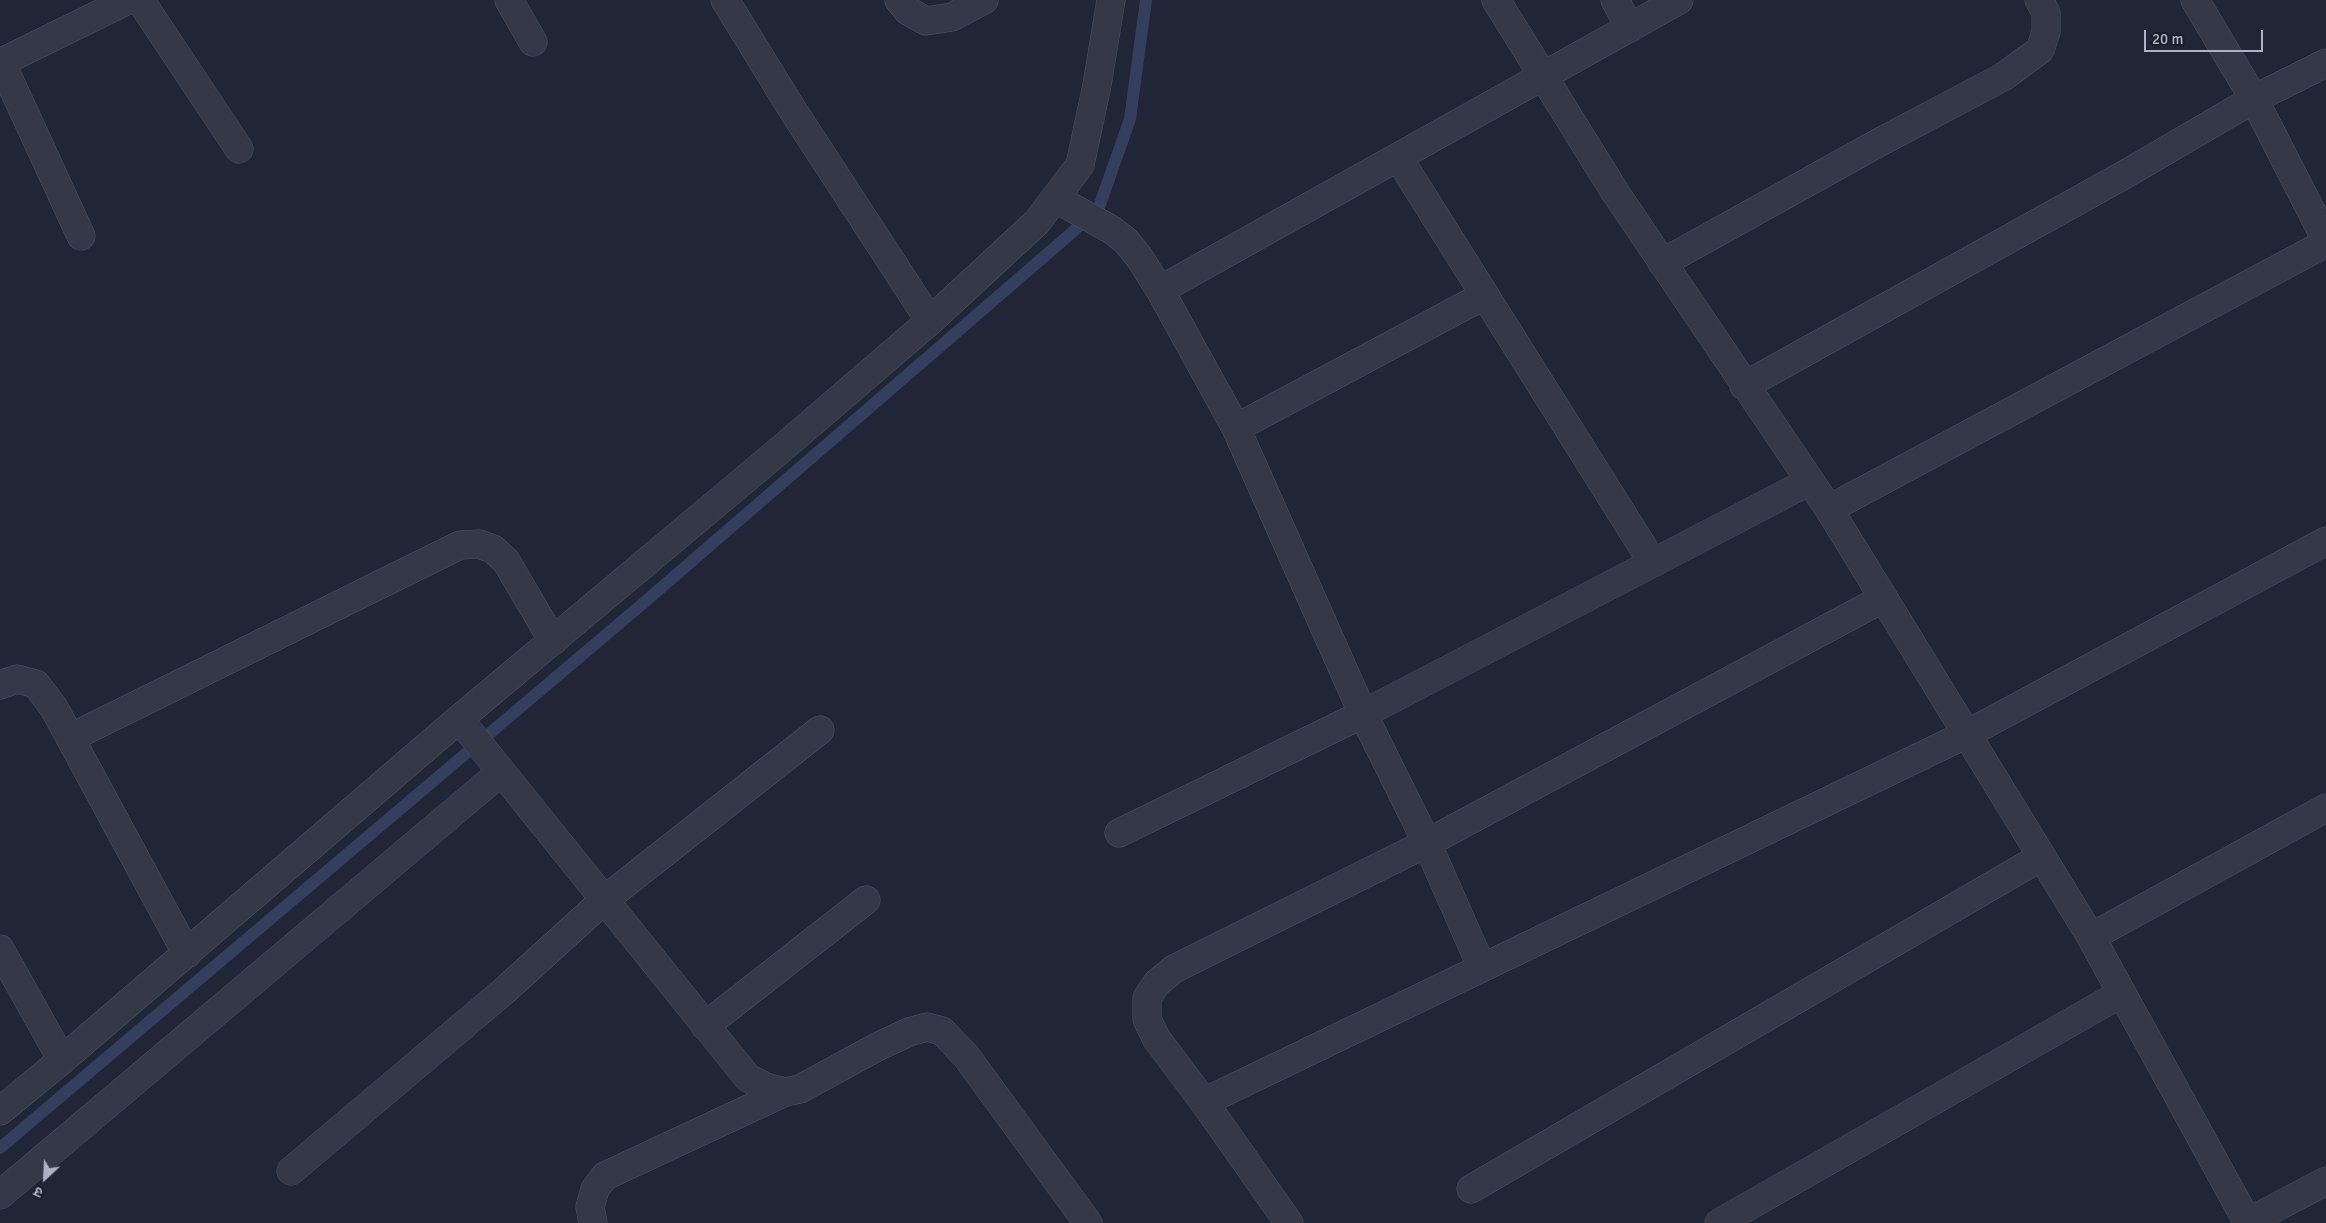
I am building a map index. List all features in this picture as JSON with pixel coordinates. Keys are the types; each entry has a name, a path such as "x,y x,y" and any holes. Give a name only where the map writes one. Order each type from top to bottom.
{"street":[{"path":"81,236 0,62 128,0"},
{"path":"140,0 239,148"},
{"path":"509,0 533,42"},
{"path":"725,0 792,109 930,321"},
{"path":"899,0 908,11 926,21 952,17 984,0"},
{"path":"0,1111 187,954 465,727 553,641 930,321 1037,222 1064,203 1080,165 1097,85 1111,0"},
{"path":"1496,0 1662,262 1744,386 1829,509 1882,599 2091,937 2248,1223 2326,1182"},
{"path":"1615,0 1630,28"},
{"path":"1160,290 1679,0"},
{"path":"1662,262 1880,142 2003,77 2040,50 2046,32 2046,13 2039,0"},
{"path":"1829,509 2326,242 2254,99 2195,0"},
{"path":"1744,386 2124,175 2254,99 2326,63"},
{"path":"1398,157 1654,563"},
{"path":"1064,203 1112,230 1126,241 1139,257 1160,290 1236,428 1364,714 1427,844 1482,968"},
{"path":"1236,428 1484,295"},
{"path":"1119,833 1364,714 1810,481"},
{"path":"1204,1102 1967,734 2326,541"},
{"path":"70,738 460,545 479,544 493,549 506,560 553,641"},
{"path":"1289,1223 1204,1102 1156,1038 1147,1018 1147,998 1157,983 1174,969 1427,844 1882,599"},
{"path":"0,685 17,679 36,684 54,708 187,954"},
{"path":"465,727 748,1078 766,1087 785,1092"},
{"path":"290,1171 504,991 604,901 820,730"},
{"path":"0,1195 496,765"},
{"path":"2091,937 2326,808"},
{"path":"1472,1189 2041,857"},
{"path":"705,1026 866,900"},
{"path":"0,949 62,1060"},
{"path":"1719,1223 2122,993"},
{"path":"594,1223 590,1207 595,1189 605,1176 785,1092 800,1089 877,1046 909,1032 927,1027 942,1031 966,1056 1088,1223"}],"waterway":[{"path":"0,1148 640,606 1098,210 1130,119 1146,0"}]}
